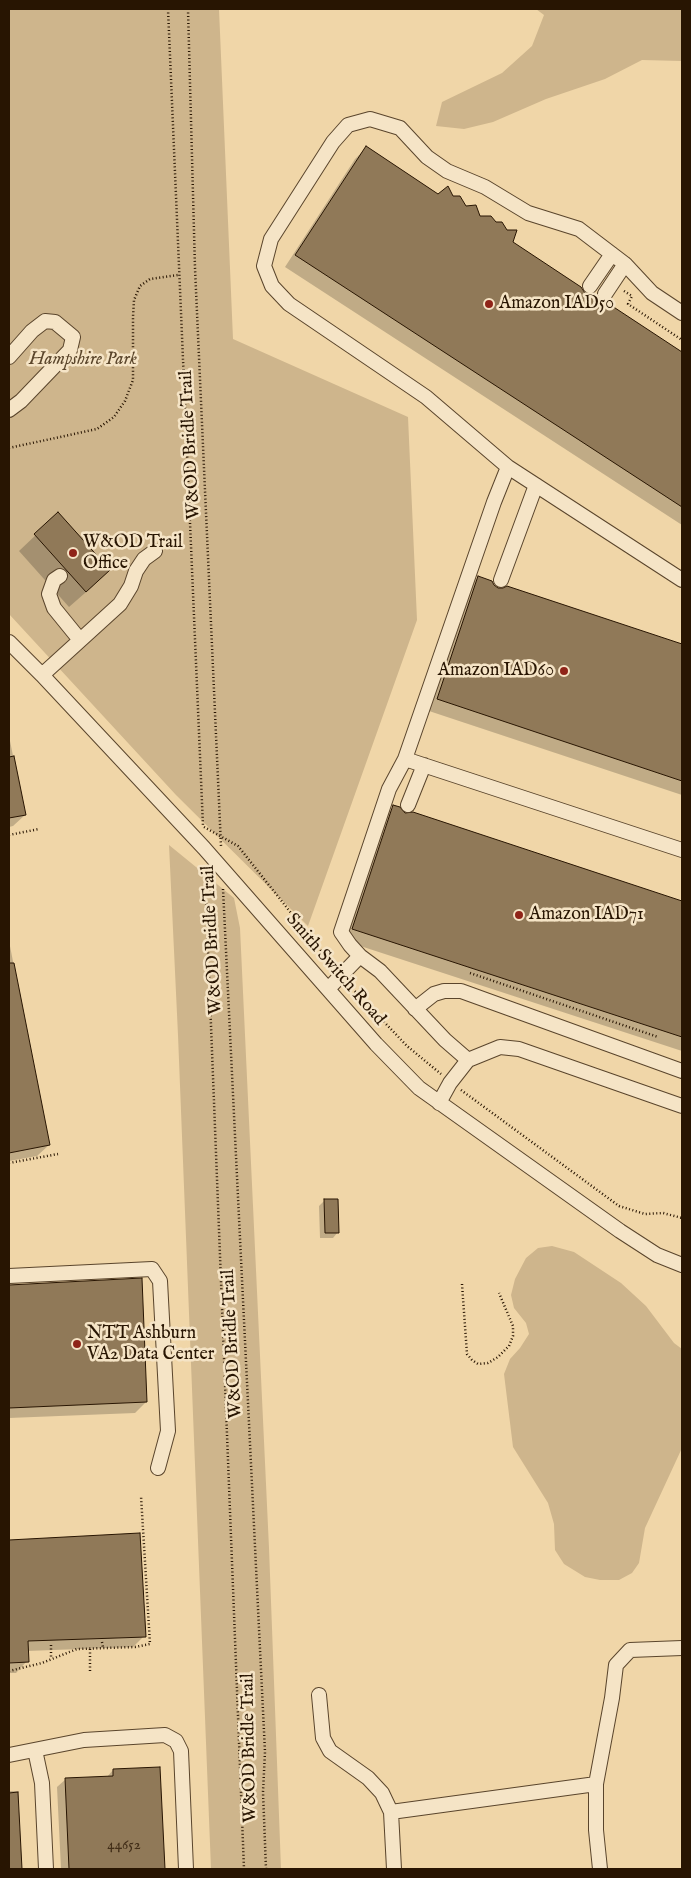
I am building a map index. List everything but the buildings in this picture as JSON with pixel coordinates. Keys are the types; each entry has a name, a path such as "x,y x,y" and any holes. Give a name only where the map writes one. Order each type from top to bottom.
{"street":[{"path":"682,313 652,293 625,264 579,229 528,213 484,187 447,171 427,157 400,128 370,120 348,125 333,142 271,238 264,266 272,286 289,304 426,397 508,467 682,580"},
{"path":"590,286 612,254"},
{"path":"605,294 625,264"},
{"path":"9,357 32,331 45,321 55,322 73,337 70,350 21,401 9,410"},
{"path":"468,1060 445,1040 380,971 360,956 341,932 389,789 405,759 494,502 508,467"},
{"path":"501,580 536,485"},
{"path":"42,675 120,604 144,559 156,551"},
{"path":"60,576 54,580 50,594 54,608 80,640"},
{"name":"Smith Switch Road","path":"9,642 204,848 392,1062 419,1088 620,1231 657,1255 682,1265"},
{"path":"405,759 682,850"},
{"path":"408,805 424,765"},
{"path":"328,989 360,956"},
{"path":"415,1009 434,994 444,991 461,991 682,1071"},
{"path":"439,1103 450,1083 468,1060 500,1046 519,1049 682,1106"},
{"path":"9,1276 152,1269 160,1281 168,1431 158,1468"},
{"path":"598,1869 596,1784 616,1666 630,1650 682,1648"},
{"path":"320,1695 323,1738 330,1751 368,1778 382,1793 391,1812 394,1869"},
{"path":"9,1755 84,1740 165,1734 176,1741 181,1751 186,1869"},
{"path":"35,1750 42,1783 46,1869"},
{"path":"391,1812 596,1784"}],"path":[{"path":"168,9 200,795 204,848 244,1869"},
{"name":"W&OD Bridle Trail","path":"188,9 195,268 265,1752 263,1792 266,1869"},
{"path":"9,448 97,429 114,416 125,401 134,380 134,300 140,286 150,279 178,275"},
{"path":"618,287 632,296 628,304 682,340"},
{"path":"9,835 39,829"},
{"path":"470,973 658,1036"},
{"path":"9,1163 58,1154"},
{"path":"462,1284 466,1350 469,1358 478,1364 488,1363 498,1357 509,1346 513,1336 513,1326 499,1293"},
{"path":"9,1671 42,1663 77,1649 135,1647 150,1644 140,1496"},
{"path":"102,1642 103,1648"},
{"path":"51,1646 51,1658"},
{"path":"90,1649 90,1670"}],"green space":[{"name":"Hampshire Park","path":"9,9 219,9 233,339 408,417 417,620 308,926 176,795 9,614"},
{"path":"536,9 682,9 682,61 642,60 605,79 546,99 493,122 464,129 436,126 442,102 502,73 532,46 544,15"},
{"path":"169,845 234,898 240,928 269,1548 281,1869 211,1869"},
{"path":"552,1246 574,1252 621,1283 646,1306 674,1343 682,1349 682,1448 645,1528 639,1563 632,1573 619,1580 600,1580 585,1577 564,1564 555,1550 554,1524 548,1503 513,1447 504,1374 510,1359 529,1334 526,1323 514,1308 511,1295 515,1279 526,1258 538,1248"}],"place":[{"name":"Amazon IAD50","path":"489,304"},
{"name":"W&OD Trail Office","path":"73,553"},
{"name":"Amazon IAD60","path":"564,671"},
{"name":"Amazon IAD71","path":"519,915"},
{"name":"NTT Ashburn VA2 Data Center","path":"77,1344"}]}
